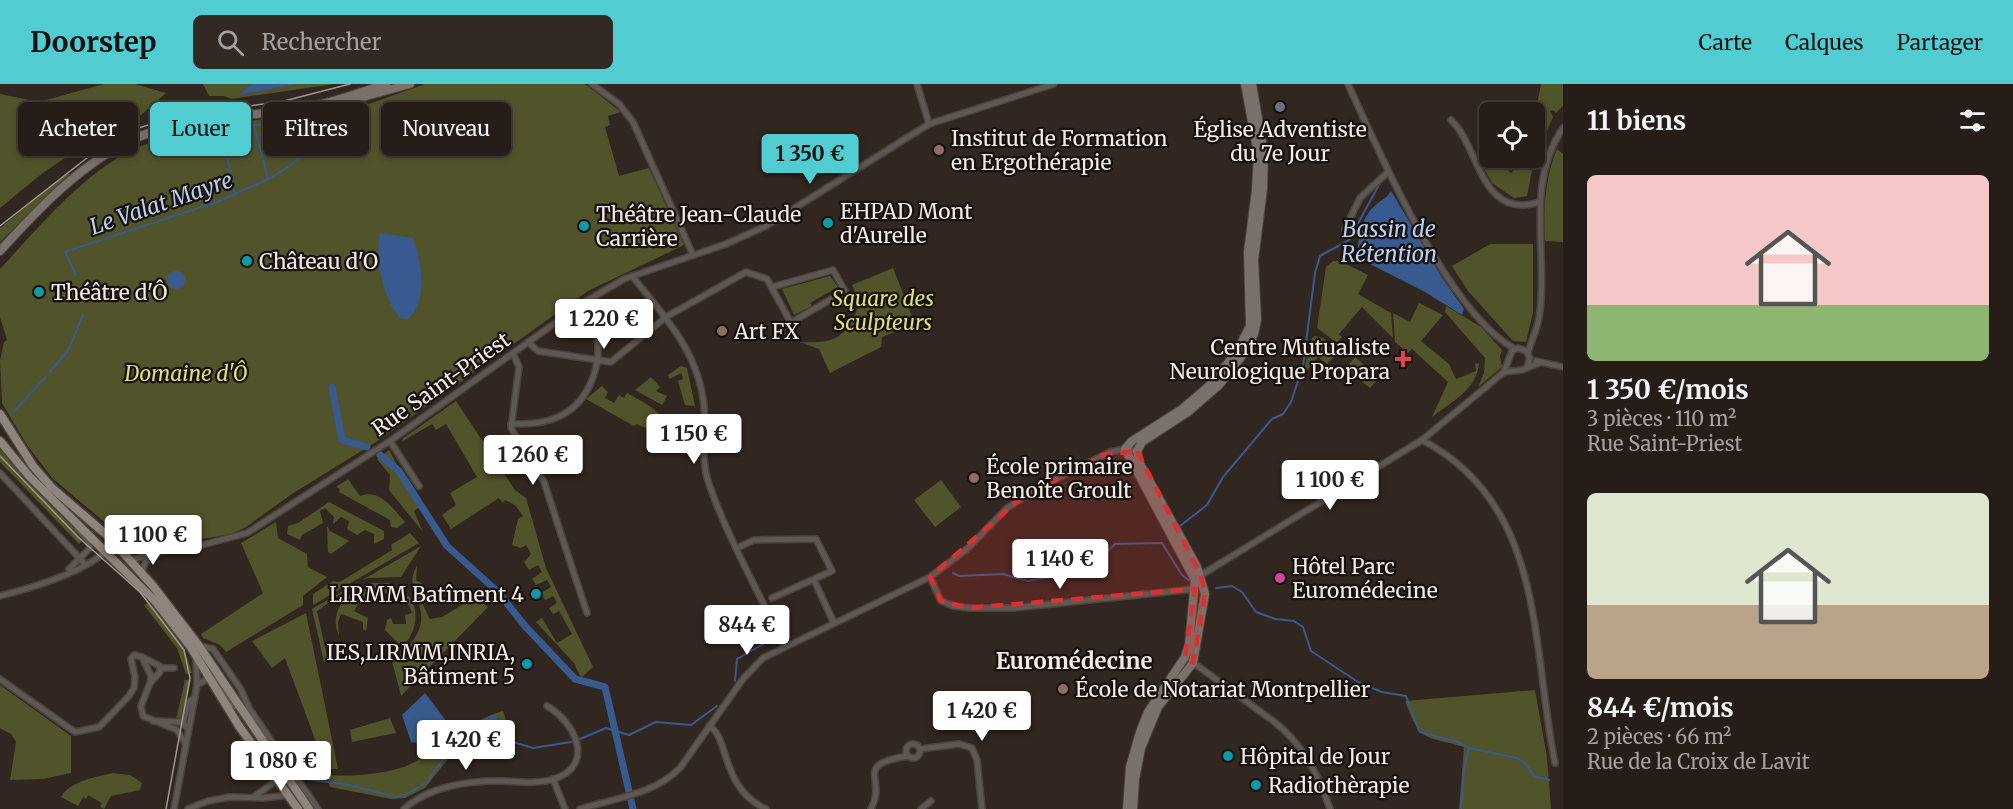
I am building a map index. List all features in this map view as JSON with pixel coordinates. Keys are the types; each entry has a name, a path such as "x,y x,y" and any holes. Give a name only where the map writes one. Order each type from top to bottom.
{"main road":[{"path":"330,102 386,84"},
{"path":"344,102 410,84"},
{"path":"1195,589 1193,572 1125,449 1127,444 1182,409 1209,386 1236,353 1250,326 1248,252 1258,169 1256,140 1245,84"},
{"path":"1133,809 1137,764 1150,723 1172,687 1193,663 1205,594 1201,575 1140,464 1137,451 1142,442 1188,412 1218,385 1242,357 1254,334 1257,320 1254,260 1263,189 1264,153 1252,84"},
{"path":"0,251 71,180 100,158 129,141 186,123 263,112"},
{"path":"0,414 33,466 52,488 131,560 198,646 309,809"},
{"path":"0,441 29,476 156,602 196,656 298,809"},
{"path":"99,544 104,541 120,549"},
{"path":"110,554 131,560"},
{"path":"1127,809 1130,767 1140,732 1161,689 1185,657 1195,589 1201,575"}],"street":[{"path":"592,84 619,104 633,122 693,255"},
{"path":"917,84 929,124"},
{"name":"Rue Saint-Priest","path":"120,549 168,549 221,542 247,533 390,441 583,303 632,276 726,244 766,226 929,124 1054,84"},
{"path":"1348,84 1408,211 1469,307 1503,343 1539,363 1563,367"},
{"path":"1451,120 1459,128 1492,192 1517,204 1540,202"},
{"path":"1527,367 1539,316 1540,202 1543,170 1548,153 1563,128"},
{"path":"1345,229 1360,198 1388,172"},
{"path":"528,342 538,351 613,362 666,316 746,272 764,277 792,322 845,291 833,270 772,287"},
{"path":"632,276 666,316 684,342 697,371 704,406 704,452 708,481 784,646"},
{"path":"511,424 552,419 574,407 586,391 597,361 596,329 585,309"},
{"path":"1503,343 1515,370"},
{"path":"1504,372 1508,358 1517,349 1531,343"},
{"path":"513,353 519,367 511,424 544,482 587,613"},
{"path":"1201,575 1389,463 1422,440 1504,372 1539,363"},
{"path":"1422,440 1452,456 1477,480 1491,497 1520,556 1555,763"},
{"path":"390,441 419,486"},
{"path":"580,809 632,795 670,778 753,666 784,646 930,577 967,549 996,519 1021,498 1066,472 1110,452 1125,449 1137,451"},
{"path":"0,474 85,564"},
{"path":"72,518 90,548"},
{"path":"737,548 754,540 816,539 832,571 772,598"},
{"path":"66,573 90,548 99,544"},
{"name":"Rue Saint-Priest","path":"131,560 168,549"},
{"path":"0,596 66,573 110,554"},
{"path":"141,573 149,555"},
{"path":"930,577 941,601 953,606 969,608 1014,608 1195,589"},
{"path":"814,580 834,623"},
{"path":"198,646 213,649 240,688 249,708 318,809"},
{"path":"0,679 75,732 99,727 123,704 134,688 135,677 130,659 134,655 158,663 160,668"},
{"path":"174,809 197,686 196,656"},
{"path":"142,657 151,676 141,712 152,721 177,730 185,744"},
{"path":"1185,657 1289,734 1306,756 1330,809"},
{"path":"160,668 174,668"},
{"path":"150,683 160,668"},
{"path":"197,686 209,678 217,681 234,706 239,707"},
{"path":"183,722 189,702 195,697"},
{"path":"405,809 448,786 471,782 553,779 572,768 578,754 578,744 570,725 547,706"},
{"path":"152,721 183,722 188,728"},
{"path":"709,726 720,734 725,759 738,786 753,802 766,809"},
{"path":"908,756 906,751 909,745 915,744 920,749"},
{"path":"920,749 959,744 972,748 977,760 982,809"},
{"path":"871,809 875,794 873,774 877,766 889,759 916,757 920,749"},
{"path":"253,797 264,792 277,778 279,764"},
{"path":"553,779 565,809"},
{"path":"188,809 218,799 290,795 297,798 304,809"},
{"path":"921,809 931,801"}],"highlighted area":[{"path":"1137,451 1201,575 1205,594 1193,663 1185,657 1195,589 969,608 941,601 932,583 930,577 1021,498 1103,455"}],"green space":[{"path":"104,84 135,84 166,93 156,102 150,102 150,107 138,116 138,102 39,102"},
{"path":"203,84 334,84 231,99 224,96 209,96"},
{"name":"Domaine d'Ô","path":"425,84 585,84 621,112 608,116 610,125 605,127 619,176 649,168 684,245 588,291 379,440 292,494 246,527 232,534 177,543 127,541 52,478 27,445 2,403 0,361 4,342 7,340 0,317 0,269 44,221 94,174 121,156 138,156 140,146 150,143 150,156 251,156 251,121 263,119 263,156 369,156 369,104"},
{"path":"1541,84 1563,84 1563,106 1556,113 1553,110 1550,111 1553,117 1545,135 1545,102 1537,102"},
{"path":"0,94 39,102 18,102 18,156 68,156 44,172 0,208"},
{"path":"1557,149 1563,154 1563,242 1545,241 1546,195"},
{"path":"1484,168 1506,168 1511,173 1515,168 1532,168 1527,196 1514,198 1492,183"},
{"path":"66,174 71,174 0,242 0,228"},
{"path":"1490,244 1533,244 1533,313 1526,342 1513,341 1468,291 1452,266"},
{"path":"1333,261 1340,261 1368,275 1358,294 1391,313 1393,338 1362,307 1339,334 1342,337 1337,343 1317,328 1326,267"},
{"name":"Square des Sculpteurs","path":"893,268 915,324 882,337 881,347 830,373 819,349 800,342 823,342 839,336 850,324 860,303 852,285"},
{"path":"830,276 838,287 810,303 812,306 794,315 782,289"},
{"path":"1419,303 1443,315 1421,341 1449,364 1456,379 1476,371 1475,364 1479,363 1477,372 1468,388 1432,417 1448,382 1412,349 1408,353 1395,342 1393,313 1410,322"},
{"path":"1446,306 1481,327 1502,350 1500,356 1502,367 1478,387 1484,373 1485,358 1445,312"},
{"path":"1315,336 1323,338 1338,352 1327,364 1318,357 1304,374 1299,388 1312,338"},
{"path":"1355,357 1379,378 1370,388 1345,369"},
{"path":"681,366 687,368 695,406 685,405 678,381 683,379 681,373 670,379 668,375"},
{"path":"651,377 660,387 656,391 667,396 662,405 635,390"},
{"path":"602,386 608,392 605,398 614,403 619,395 624,398 627,393 657,412 668,425 674,442 637,424 634,426 586,399"},
{"path":"456,401 515,490 526,498 546,568 593,667 581,678 574,663 536,622 542,618 557,643 572,634 559,611 553,614 549,608 557,603 553,596 545,600 541,593 551,587 547,580 536,585 532,579 542,572 538,565 529,570 524,562 531,554 526,545 521,548 512,545 518,519 523,516 515,505 505,500 503,503 499,498 451,529 442,515 456,505 450,493 477,477 446,424 436,430 432,424 403,441 402,439"},
{"path":"671,415 684,422 694,418 694,438 687,437 681,442"},
{"path":"0,447 84,538 79,544 0,462"},
{"path":"389,450 419,507 414,511 423,532 389,490 390,475 377,459"},
{"path":"348,479 360,496 367,494 380,497 405,522 397,528 391,527 390,520 339,492 340,489 336,487"},
{"path":"941,480 961,507 935,527 914,500"},
{"path":"329,502 384,531 384,539 374,544 374,534 365,530 357,535 347,529 349,521 341,517 333,524 334,517 325,508 320,511 323,523 302,535 300,540 287,534 288,526 298,523"},
{"path":"276,522 278,538 307,554 308,567 327,577 303,596 303,605 226,652 220,645 203,638 201,634 263,593 241,543"},
{"path":"327,526 330,531 349,541 331,554 328,552"},
{"path":"410,533 419,543 313,605 313,594 333,581 340,582 392,550 391,545"},
{"path":"421,546 401,577 368,578 361,581"},
{"path":"417,566 416,580 426,586 423,605 430,619 442,617 462,605 468,589 488,607 401,696 392,661 412,642 419,630 421,610 413,584"},
{"path":"358,582 317,611 328,661 324,662 312,609"},
{"path":"372,583 390,583 387,594 384,593 385,588 375,588 375,595 365,598 359,588"},
{"path":"358,589 351,594 359,603 354,611 368,618 366,631 363,629 363,622 341,614 338,622 339,635 336,626 338,609 349,595"},
{"path":"408,595 416,615 411,636 402,647 385,630 387,620 391,618 393,624 406,624 405,615 412,613 407,601 401,602"},
{"path":"150,602 184,647 192,673 186,674 177,648 144,605"},
{"path":"306,613 338,769 326,769 285,658 272,668 252,641"},
{"path":"185,680 191,680 183,717 176,719"},
{"path":"0,685 71,736 71,773 43,779 10,780 16,742 11,734 0,728"},
{"path":"1535,690 1547,757 1551,809 1459,809 1464,747 1425,735 1415,724 1405,701"},
{"path":"503,711 511,735 456,749 425,788 405,798 391,799 330,787 327,775 374,774 409,765 469,726"},
{"path":"390,718 396,733 352,742 350,730"},
{"path":"113,773 130,775 142,783 140,790 111,796 104,809 100,807 102,803 88,795 86,799 83,797 78,806 61,797 77,783"}],"water":[{"path":"252,84 295,84 238,95"},
{"name":"Bassin de Rétention","path":"1391,191 1443,279 1464,309 1462,315 1425,292 1358,258 1359,236 1364,221 1372,209"},
{"path":"380,233 413,238 419,257 421,291 415,311 408,319 400,318 384,289 378,254"},
{"path":"176,271 182,274 185,280 182,286 176,289 170,286 167,280 170,274"},
{"path":"425,693 447,722 417,743 411,742 402,715"},
{"path":"495,714 498,721 495,728 476,732 470,729 470,726"}],"waterway":[{"path":"235,195 226,152 226,128 263,124"},
{"path":"254,125 268,179"},
{"name":"Le Valat Mayre","path":"76,275 65,252 217,202 268,179 301,156"},
{"path":"1180,526 1207,505 1223,477 1272,419 1283,414 1291,402 1303,366 1315,273 1320,256 1349,240 1380,183"},
{"name":"Le Valat Mayre","path":"50,372 69,349 83,314"},
{"name":"Le Valat Mayre","path":"12,413 46,377"},
{"path":"332,387 342,440 367,447"},
{"path":"380,455 399,471 447,546 498,592 525,626 575,679 605,687 633,809"},
{"path":"1162,543 1182,575 1190,581"},
{"path":"953,573 959,576 1003,574 1028,581 1084,570 1095,564 1115,544 1162,543"},
{"path":"1216,588 1232,586 1242,592 1256,612 1275,619 1294,621 1303,627 1311,651 1358,682 1382,692 1406,696 1419,731 1458,742 1469,748 1517,758 1525,763 1534,776 1549,780"},
{"path":"735,681 737,659 772,639"},
{"path":"580,739 606,728 629,735 656,722 691,725 717,706"},
{"path":"307,779 349,785 396,797 407,794 427,782 453,746 461,742 496,737 533,748 571,742"},
{"path":"1461,809 1464,769 1469,748"}],"tram line":[{"path":"0,226 101,147 135,129 178,116 284,101 350,84"},
{"path":"0,456 78,537 140,592 184,650 190,678 166,809"}],"place":[{"name":"Église Adventiste du 7e Jour","path":"1280,107"},
{"name":"Institut de Formation en Ergothérapie","path":"939,150"},
{"name":"EHPAD Mont d'Aurelle","path":"828,223"},
{"name":"Théâtre Jean-Claude Carrière","path":"584,226"},
{"name":"Château d'O","path":"247,261"},
{"name":"Théâtre d'Ô","path":"39,292"},
{"name":"Art FX","path":"722,331"},
{"name":"Centre Mutualiste Neurologique Propara","path":"1403,359"},
{"name":"École primaire Benoîte Groult","path":"974,478"},
{"name":"Hôtel Parc Euromédecine","path":"1280,578"},
{"name":"LIRMM Batîment 4","path":"536,594"},
{"name":"IES,LIRMM,INRIA, Bâtiment 5","path":"527,664"},
{"name":"École de Notariat Montpellier","path":"1063,689"},
{"name":"Hôpital de Jour","path":"1228,756"},
{"name":"Radiothèrapie","path":"1256,785"}],"district":[{"name":"Euromédecine","path":"1074,661"}]}
